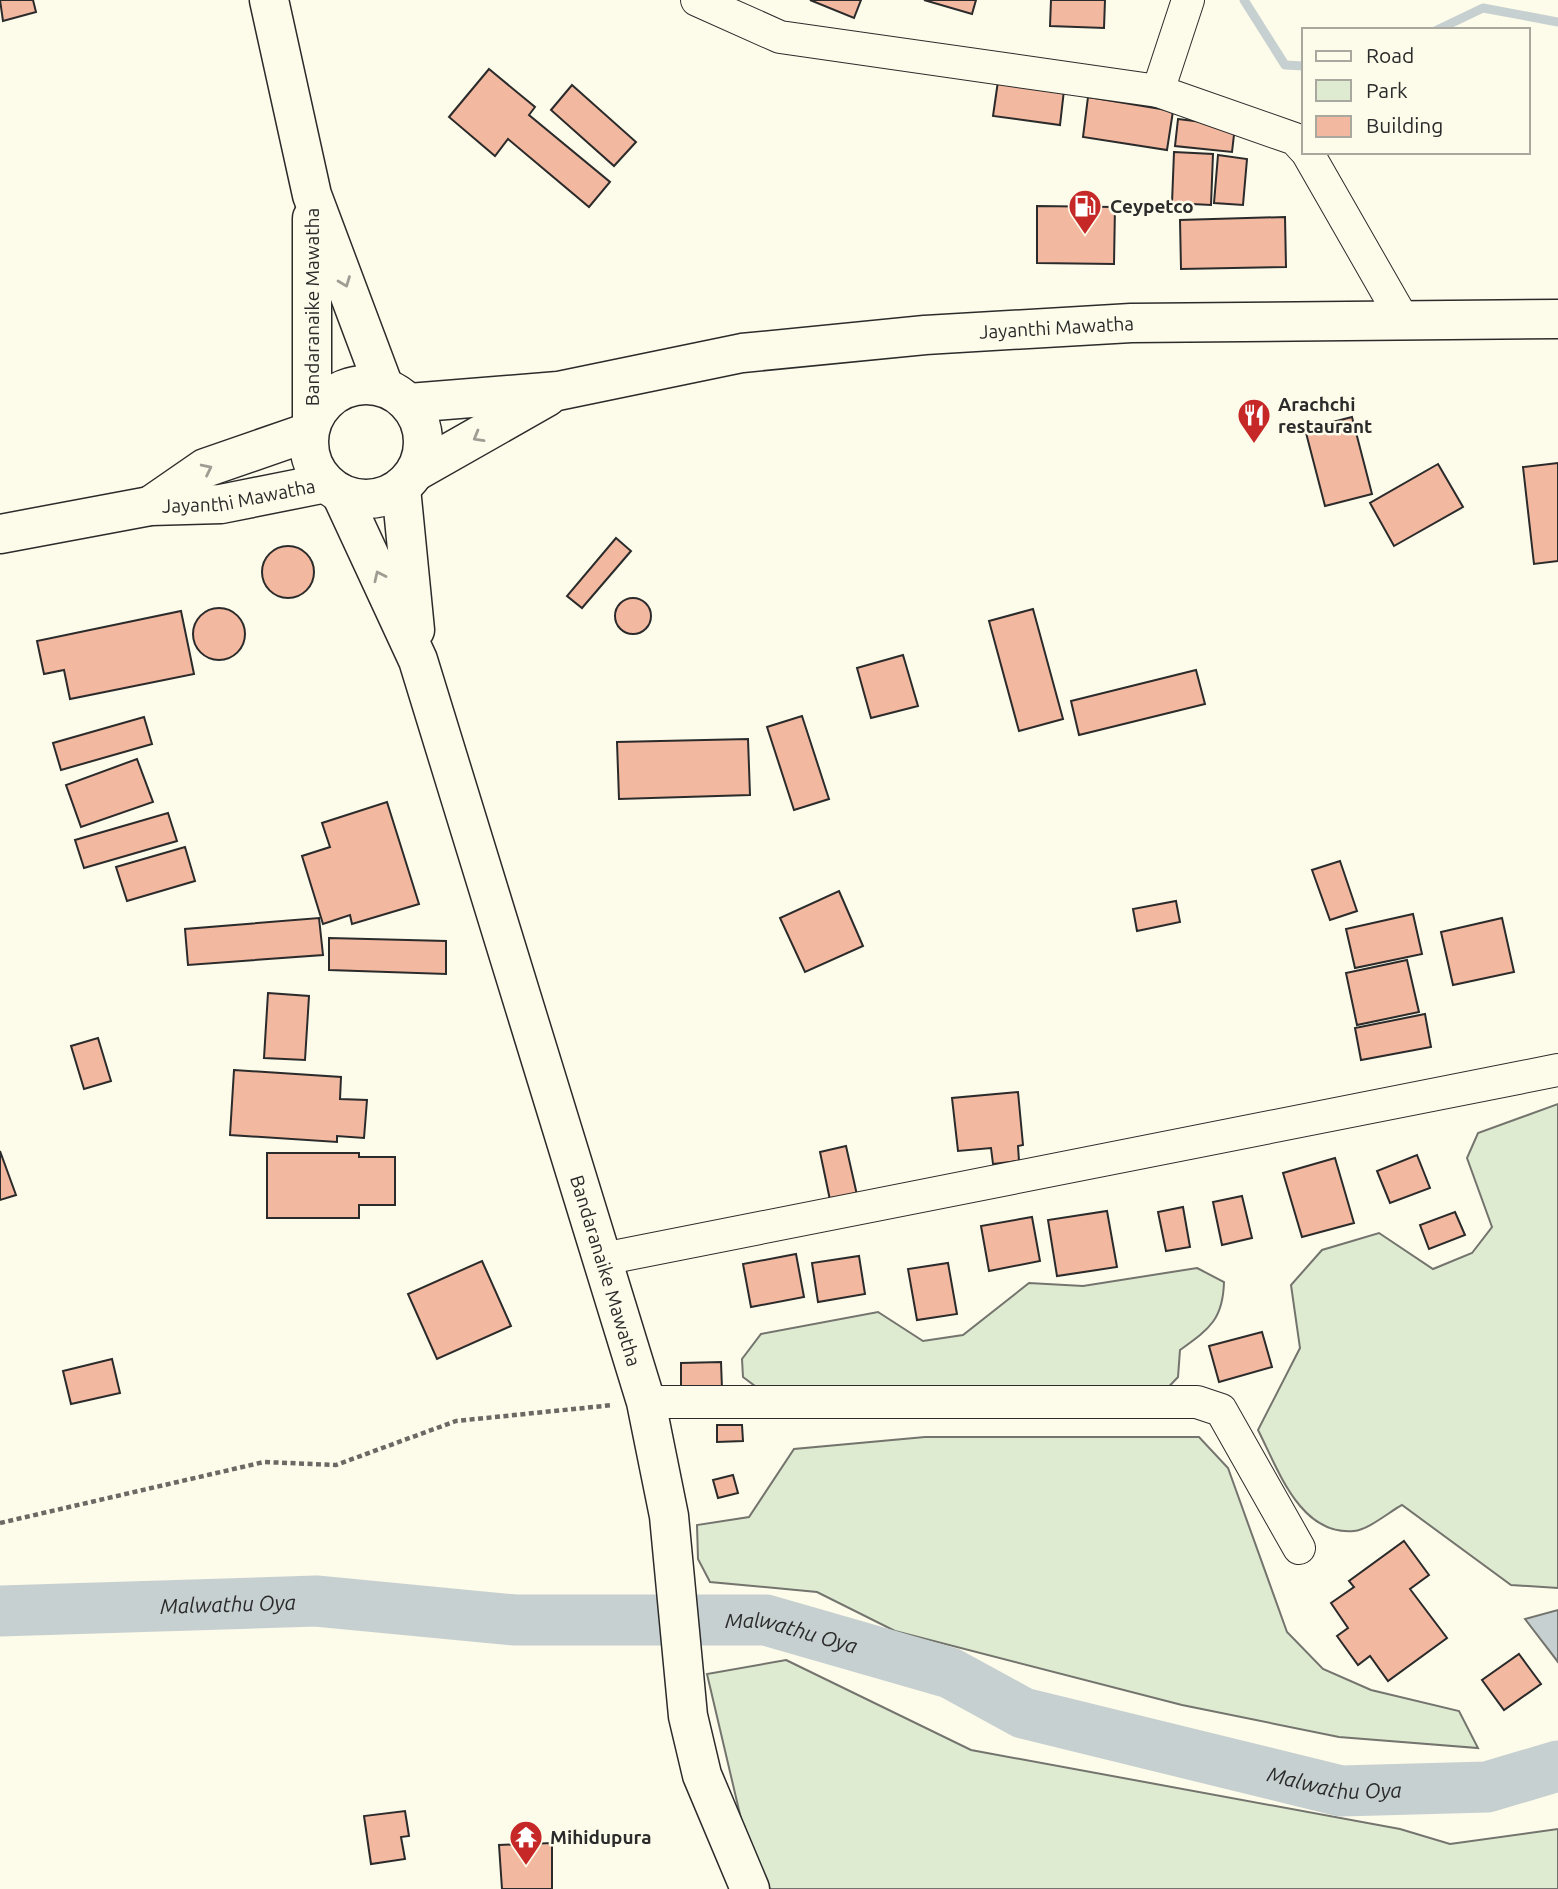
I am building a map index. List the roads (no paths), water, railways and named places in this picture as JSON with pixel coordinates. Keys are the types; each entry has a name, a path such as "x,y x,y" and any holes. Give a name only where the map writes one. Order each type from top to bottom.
{"main road":[{"name":"Bandaranaike Mawatha","path":"269,0 312,195 397,395"},
{"name":"Bandaranaike Mawatha","path":"310,425 312,195"},
{"name":"Jayanthi Mawatha","path":"397,395 558,391 741,353 925,335 1131,323 1402,318 1558,319"},
{"path":"363,383 397,395 418,418 424,437 422,455 408,480 372,499 333,488 314,468 309,450 310,425 324,400 342,389 363,383"},
{"name":"Jayanthi Mawatha","path":"408,480 558,391"},
{"name":"Jayanthi Mawatha","path":"150,506 205,468 310,425"},
{"name":"Bandaranaike Mawatha","path":"408,480 418,660"},
{"name":"Bandaranaike Mawatha","path":"333,488 418,660 646,1402 669,1516 688,1716 702,1775 750,1889"},
{"name":"Jayanthi Mawatha","path":"0,534 150,506 221,504 333,488"}],"street":[{"path":"697,0 780,37 1158,92 1295,139 1302,147"},
{"path":"1158,92 1188,0"},
{"path":"1308,154 1402,318"},
{"path":"603,1259 1558,1070"},
{"path":"646,1402 1197,1402 1221,1410 1299,1548"}],"waterway":[{"path":"1244,0 1285,65 1302,66"},
{"path":"1441,28 1483,8 1558,22"},
{"name":"Malwathu Oya","path":"0,1611 316,1601 515,1620 766,1620 950,1673 1023,1713 1341,1791 1487,1787 1558,1766"}],"place":[{"name":"Ceypetco","path":"1085,236"},
{"name":"Arachchi restaurant","path":"1254,445"},
{"name":"Mihidupura","path":"526,1867"}]}
